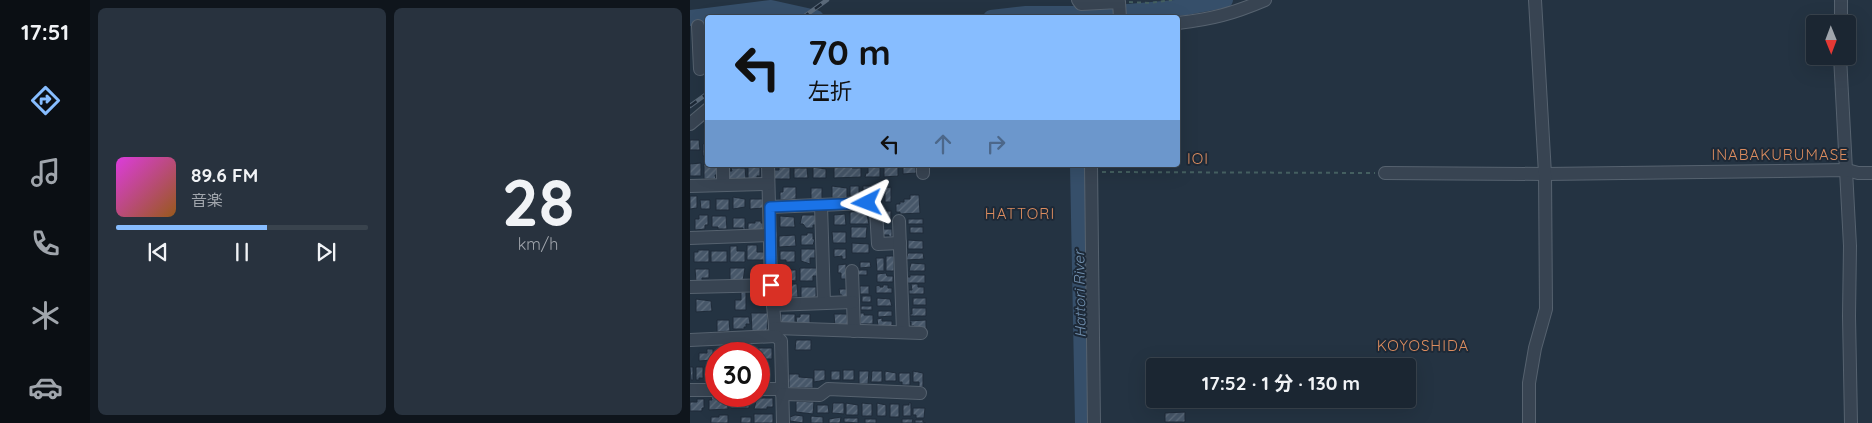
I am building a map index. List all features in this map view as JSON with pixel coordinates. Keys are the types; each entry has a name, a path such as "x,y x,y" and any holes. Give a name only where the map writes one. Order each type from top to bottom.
{"street":[{"path":"1078,0 1081,4 1120,8"},
{"path":"1180,23 1206,20 1233,13 1265,0"},
{"path":"1529,423 1530,383 1535,348 1546,309 1545,174 1535,0"},
{"path":"1841,0 1841,15"},
{"path":"699,26 700,68"},
{"path":"1840,65 1850,246 1851,423"},
{"path":"690,124 705,112"},
{"path":"723,167 723,185"},
{"path":"768,167 771,285 776,332 781,341 783,423"},
{"path":"1091,168 1094,423"},
{"path":"1385,173 1545,174 1847,170 1872,174"},
{"path":"690,186 768,184"},
{"path":"770,207 867,203 876,210 878,244 900,243"},
{"path":"821,205 824,303"},
{"path":"899,221 903,332"},
{"path":"690,238 770,235"},
{"path":"852,271 854,331"},
{"path":"690,288 771,285"},
{"path":"773,305 853,302"},
{"path":"690,340 776,332 854,331 921,333"},
{"path":"770,390 820,395 828,389 920,393"},
{"path":"690,390 705,390"}],"path":[{"path":"1120,8 1172,0"},
{"path":"1091,168 1385,173"}],"building":[{"path":"690,140 699,140 700,150 690,150"},
{"path":"703,144 705,144 705,156 703,156"},
{"path":"701,163 701,176 690,176 690,164"},
{"path":"704,164 705,167 718,167 718,175 715,175 716,179 704,179"},
{"path":"748,167 760,167 760,176 757,176 757,179 748,179"},
{"path":"779,167 790,167 790,179 774,179 774,170 779,170"},
{"path":"813,167 826,169 826,178 813,178"},
{"path":"834,167 861,168 861,177 834,178"},
{"path":"868,167 880,167 880,177 865,177 866,173 868,173"},
{"path":"884,167 898,167 898,176 884,177"},
{"path":"903,167 916,167 916,173 903,174"},
{"path":"731,168 745,168 746,179 728,179 727,171 732,171"},
{"path":"794,168 807,168 808,178 794,178"},
{"path":"832,186 847,188 847,198 832,198"},
{"path":"850,186 859,186 859,197 850,196"},
{"path":"863,186 871,186 871,195 866,195 866,192 863,192"},
{"path":"882,186 882,196 873,196 872,187"},
{"path":"783,187 796,187 796,199 780,200 780,192 783,192"},
{"path":"891,187 891,202 885,202 885,188"},
{"path":"811,188 822,188 822,199 811,199"},
{"path":"910,195 919,195 920,213 900,214 900,212 896,212 896,204 904,202 904,199 910,199"},
{"path":"690,196 697,196 697,208 690,209"},
{"path":"733,197 745,199 745,207 733,209"},
{"path":"716,199 729,199 729,210 716,210"},
{"path":"750,199 763,199 764,208 750,209"},
{"path":"700,200 710,200 710,209 701,209"},
{"path":"866,211 869,224 850,224 850,212"},
{"path":"885,211 891,211 891,222 885,222"},
{"path":"845,214 846,225 834,225 834,215"},
{"path":"699,215 708,215 708,225 705,225 705,229 695,230 695,219 699,219"},
{"path":"802,215 816,215 816,225 813,225 813,228 806,228 803,224 800,224"},
{"path":"712,216 726,216 727,229 712,227"},
{"path":"780,216 794,217 795,227 780,227"},
{"path":"733,218 745,218 745,231 743,231 743,228 733,228"},
{"path":"908,219 923,219 923,224 908,224"},
{"path":"755,221 763,223 763,230 748,231 748,223 755,223"},
{"path":"851,227 867,227 866,238 851,238"},
{"path":"910,227 923,227 923,233 910,233"},
{"path":"883,229 892,229 892,237 883,235"},
{"path":"832,232 846,232 846,243 833,243"},
{"path":"807,233 813,233 813,239 815,239 813,245 801,245 801,235 807,235"},
{"path":"795,235 796,246 779,247 779,236"},
{"path":"908,240 923,241 923,249 908,249"},
{"path":"852,243 869,244 869,253 852,253"},
{"path":"747,245 757,245 757,252 766,252 766,260 747,260"},
{"path":"730,246 737,246 737,251 745,251 745,262 730,262"},
{"path":"801,249 815,249 815,258 810,258 810,264 801,261"},
{"path":"834,249 846,249 846,259 842,259 842,256 834,257"},
{"path":"698,250 709,250 709,262 694,262 694,252 698,252"},
{"path":"711,251 727,251 727,262 711,262"},
{"path":"780,251 795,251 795,262 780,260"},
{"path":"908,253 923,253 924,259 906,260"},
{"path":"886,256 894,256 894,271 886,271"},
{"path":"876,258 884,258 884,271 877,271"},
{"path":"860,262 870,262 871,267 860,268"},
{"path":"911,263 925,264 925,271 909,271"},
{"path":"846,264 846,279 841,279 841,273 838,273 838,265"},
{"path":"730,268 745,268 743,281 730,283"},
{"path":"800,268 817,268 818,276 813,276 813,281 800,281"},
{"path":"695,269 709,269 709,278 702,278 702,281 696,281"},
{"path":"781,270 796,270 796,281 781,280"},
{"path":"858,270 867,270 867,275 858,275"},
{"path":"886,273 887,276 893,276 893,282 877,282 877,274"},
{"path":"910,275 925,275 925,283 907,283 907,277 910,277"},
{"path":"792,284 797,284 798,297 780,298 780,286 792,286"},
{"path":"911,284 918,284 918,287 924,287 924,294 909,294 909,290 912,290"},
{"path":"880,285 880,287 883,287 883,285 888,285 888,288 892,288 892,293 876,293 876,286"},
{"path":"860,286 869,286 869,294 860,294"},
{"path":"801,287 816,287 816,297 801,299"},
{"path":"839,289 847,289 847,297 840,295"},
{"path":"741,292 746,292 746,310 735,310 735,300 741,300"},
{"path":"862,296 871,296 871,302 862,302"},
{"path":"877,298 890,299 892,306 877,306"},
{"path":"913,298 926,298 926,305 913,305"},
{"path":"696,299 711,301 712,311 696,312"},
{"path":"861,306 872,306 872,310 861,310"},
{"path":"912,308 926,308 926,316 910,316"},
{"path":"878,311 892,311 892,316 878,317"},
{"path":"751,313 768,313 767,331 752,331"},
{"path":"860,313 873,315 873,324 860,324"},
{"path":"781,314 795,314 795,325 781,326"},
{"path":"800,314 810,314 810,326 797,326 796,317 800,317"},
{"path":"834,314 847,314 848,328 835,328"},
{"path":"733,317 749,317 750,324 746,324 744,329 733,329"},
{"path":"882,318 882,321 892,321 892,326 878,326 877,319"},
{"path":"717,320 729,320 730,331 717,332"},
{"path":"926,320 926,329 914,329 914,326 911,326 911,322 909,322 909,321"},
{"path":"796,340 811,340 811,350 795,350"},
{"path":"770,348 772,348 772,359 770,359"},
{"path":"699,353 705,353 705,361 699,361"},
{"path":"690,367 693,367 693,380 691,380"},
{"path":"696,367 703,367 703,378 699,378 699,380 696,380"},
{"path":"814,370 825,370 825,380 814,382"},
{"path":"843,370 854,370 854,380 843,380"},
{"path":"831,371 840,371 840,380 831,380"},
{"path":"859,371 869,371 868,384 859,384"},
{"path":"872,371 882,371 882,382 871,382"},
{"path":"885,371 896,373 896,381 885,381"},
{"path":"913,371 923,373 923,387 919,387 919,382 913,382"},
{"path":"899,373 910,373 910,385 902,385 902,382 899,382"},
{"path":"789,374 799,374 799,377 813,378 813,388 789,388"},
{"path":"770,398 773,398 773,407 770,407"},
{"path":"697,399 704,399 704,408 702,408 702,411 690,411 690,402 697,402"},
{"path":"796,401 814,402 813,414 796,412"},
{"path":"833,403 844,403 844,414 832,413"},
{"path":"846,403 858,405 858,415 846,415"},
{"path":"862,403 872,404 872,416 862,416"},
{"path":"877,403 886,405 886,416 877,416"},
{"path":"911,403 911,416 903,416 903,405 909,405"},
{"path":"890,404 899,404 899,417 890,417"},
{"path":"817,405 828,405 829,413 817,413"},
{"path":"709,407 728,407 728,409 709,410"},
{"path":"731,407 749,407 749,408"},
{"path":"755,407 767,407 767,409 754,409"},
{"path":"913,408 925,408 924,418 916,418 916,415 913,415"},
{"path":"1185,412 1185,422 1165,422 1165,413"},
{"path":"754,414 773,414 773,423 754,423"},
{"path":"719,415 728,415 728,423 711,423 711,417 719,417"},
{"path":"795,415 803,416 803,423 790,421 790,417"},
{"path":"811,416 823,417 823,423 811,423"},
{"path":"741,417 751,417 751,423 741,423"},
{"path":"841,417 840,423 829,423 829,419"},
{"path":"844,418 858,418 858,423 844,422"},
{"path":"865,419 876,419 876,423 865,423"},
{"path":"902,419 913,419 912,423 902,423"},
{"path":"915,420 923,420 926,423 915,423"}],"waterway":[{"path":"1017,15 1104,14 1187,7 1225,0"},
{"path":"714,15 771,8 802,15"},
{"path":"690,18 705,16"},
{"name":"Hattori River","path":"1078,167 1083,423"}],"railway":[{"path":"806,15 827,0"},
{"path":"690,106 705,95"}],"district":[{"name":"INABAKURUMASE","path":"1780,155"},
{"name":"IOI","path":"1198,159"},
{"name":"HATTORI","path":"1020,214"},
{"name":"KOYOSHIDA","path":"1423,346"}],"route":[{"path":"771,285 770,207 867,203"}]}
